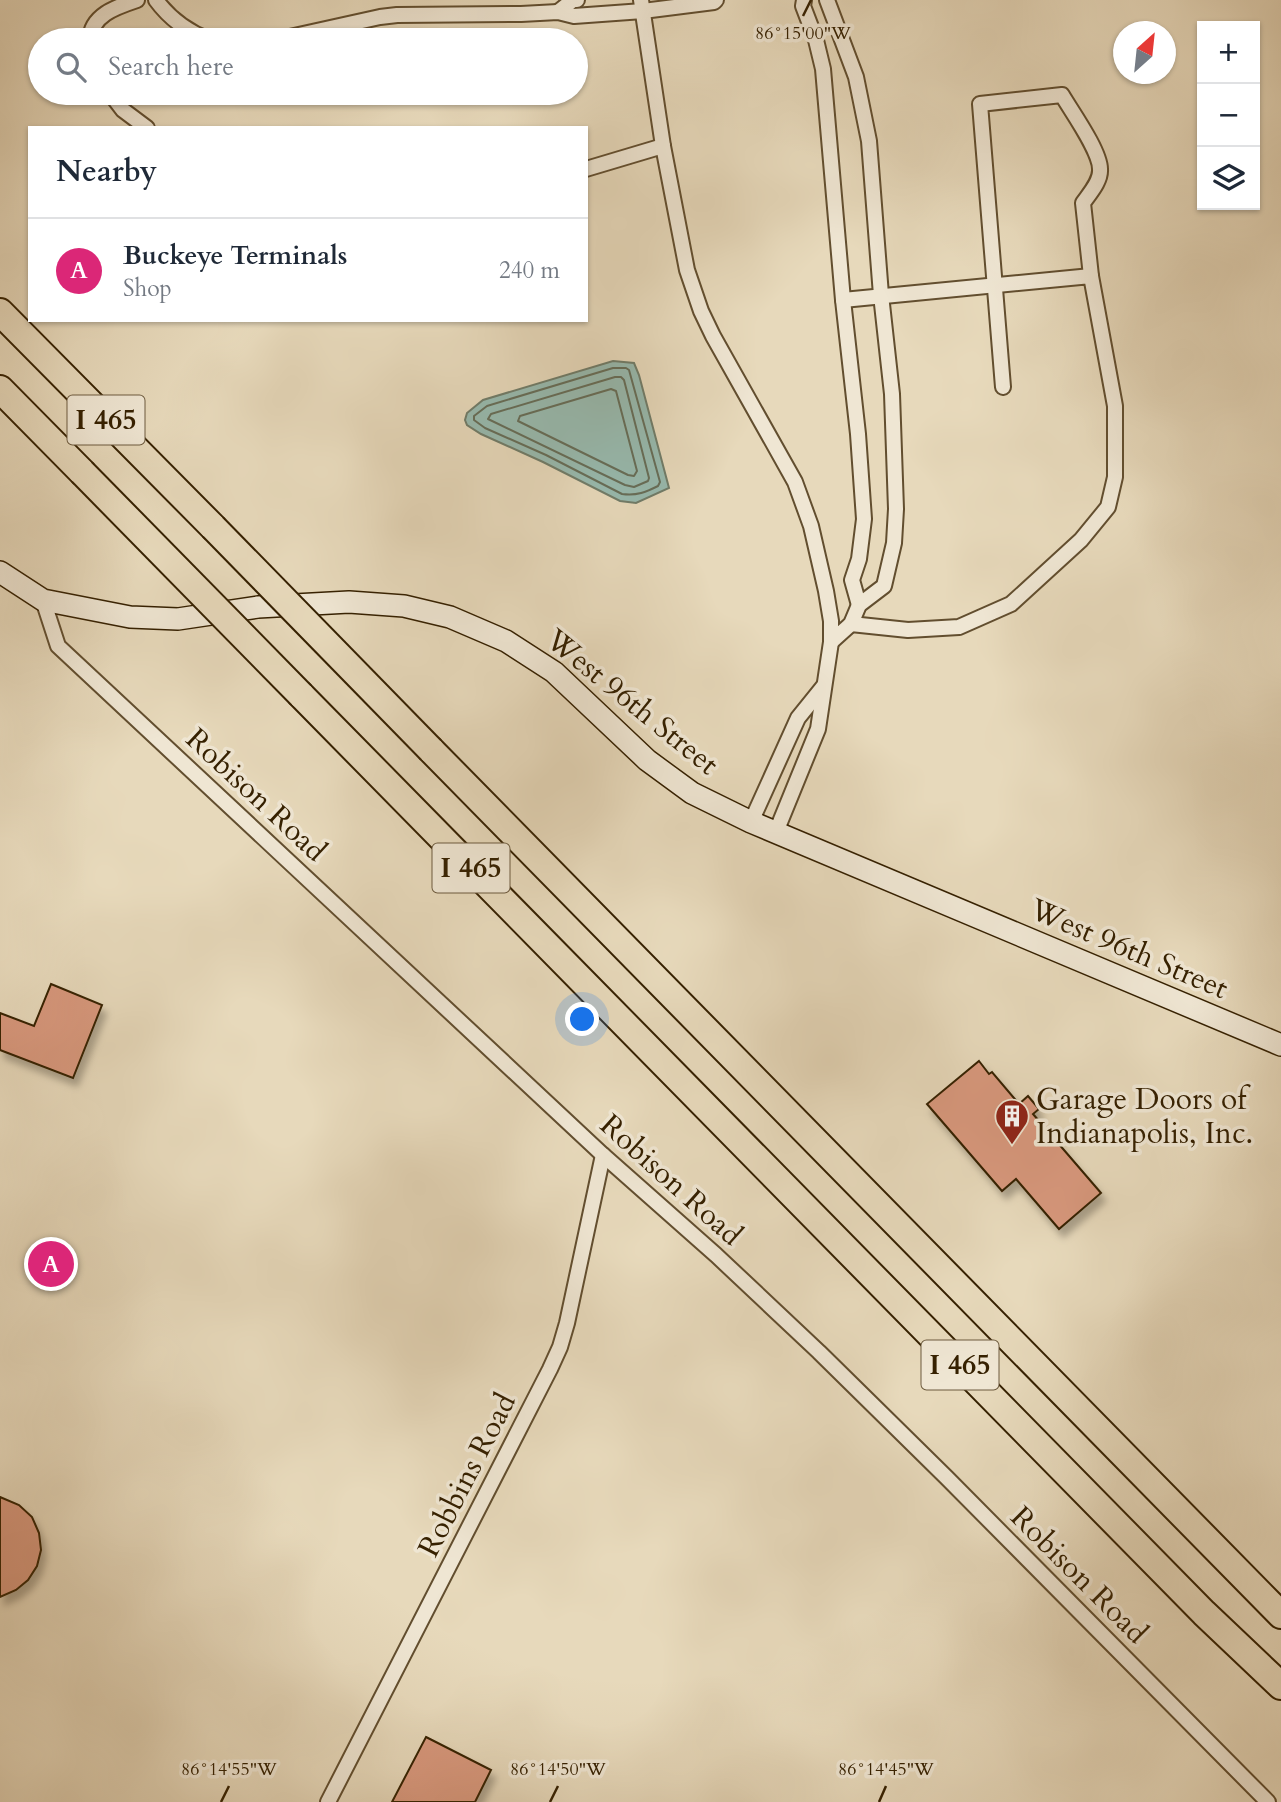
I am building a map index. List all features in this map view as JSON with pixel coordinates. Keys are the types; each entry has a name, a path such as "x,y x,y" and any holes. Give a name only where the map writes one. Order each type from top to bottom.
{"highway":[{"name":"I 465","path":"0,312 1281,1615"},
{"name":"I 465","path":"0,389 1184,1593 1281,1686"}],"street":[{"path":"92,28 99,18 116,7 137,0"},
{"path":"156,0 172,19 184,28"},
{"path":"558,12 577,0"},
{"path":"330,28 380,17 463,7 522,14 558,12 574,16 642,5 716,0"},
{"path":"804,0 803,6 816,40 823,69 843,300 858,434 864,519 859,559 852,580 859,605"},
{"path":"827,0 856,77 869,141 892,394 896,509 894,543 884,586 859,605 851,624 831,642"},
{"path":"642,5 663,146 687,270 701,311 795,482 811,526 826,590 831,642 818,729 776,832"},
{"path":"851,624 908,630 959,627 1011,604 1081,540 1108,507 1115,477 1115,406 1091,276 1083,203 1096,185 1101,170 1098,156 1062,95 980,104 1003,387"},
{"path":"119,105 144,126"},
{"path":"588,168 663,146"},
{"path":"843,300 1091,276"},
{"name":"West 96th Street","path":"0,572 43,600 130,617 178,619 258,607 349,602 404,606 450,617 506,640 554,672 647,760 692,793 751,822 1281,1045"},
{"name":"Robison Road","path":"43,600 58,646 603,1155 716,1255 828,1361 1268,1802"},
{"path":"751,822 798,718 824,686"},
{"name":"Robbins Road","path":"328,1802 560,1347 603,1155"}],"water":[{"path":"613,361 634,363 669,488 636,503 620,501 467,425 467,413 483,400"}],"building":[{"path":"51,984 102,1005 73,1078 0,1050 0,1013 34,1026"},
{"name":"Garage Doors of Indianapolis, Inc.","path":"979,1061 1019,1104 1028,1096 1039,1109 1033,1114 1101,1193 1059,1229 1016,1179 1002,1191 927,1104"},
{"path":"0,1497 19,1505 32,1517 39,1533 41,1550 37,1566 28,1580 16,1590 0,1597"},
{"path":"426,1737 491,1770 475,1802 392,1802"}],"place":[{"name":"Garage Doors of Indianapolis, Inc.","path":"1012,1146"},
{"name":"Buckeye Terminals","path":"51,1264"}]}
